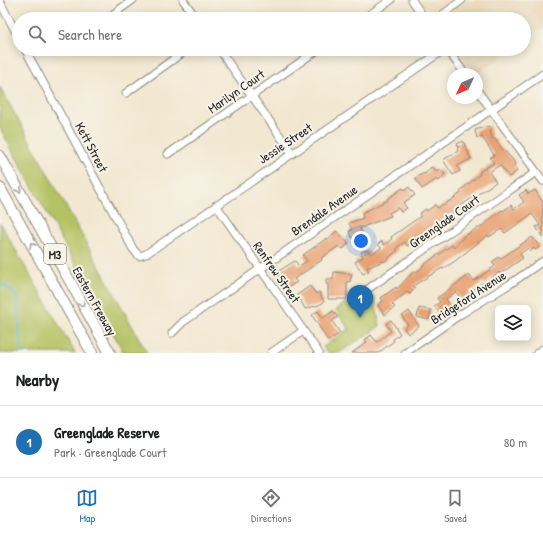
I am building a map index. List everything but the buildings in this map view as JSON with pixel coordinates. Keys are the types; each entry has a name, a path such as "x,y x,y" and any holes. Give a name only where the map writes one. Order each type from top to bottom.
{"highway":[{"name":"Eastern Freeway","path":"0,156 110,353"},
{"name":"M3","path":"0,188 92,353"}],"street":[{"path":"8,0 1,4 12,25"},
{"path":"116,12 133,0"},
{"path":"183,0 192,12"},
{"path":"373,12 391,0"},
{"path":"412,0 420,12"},
{"path":"446,12 462,0"},
{"name":"Kett Street","path":"29,56 133,249 139,256"},
{"path":"126,93 178,56"},
{"path":"224,56 292,153"},
{"name":"Marilyn Court","path":"168,154 309,56"},
{"name":"Jessie Street","path":"139,256 146,254 436,56"},
{"path":"451,56 460,68"},
{"name":"Brendale Avenue","path":"172,333 183,322 543,74"},
{"path":"483,98 540,175"},
{"name":"Greenglade Court","path":"364,291 540,175"},
{"name":"Renfrew Street","path":"216,205 319,353"},
{"name":"Bridgeford Avenue","path":"405,353 461,314 510,284 543,261"},
{"path":"271,353 303,331"},
{"path":"537,353 543,349"}],"shaded area":[{"path":"420,0 543,0 543,28 531,36 531,12 429,12"},
{"path":"461,56 503,56 483,70 483,68 470,68"}],"green space":[{"path":"0,87 147,353 124,353 0,128"},
{"path":"0,223 75,353 0,353"},
{"path":"354,296 356,300 364,303 374,297 380,326 339,353 328,353 323,347 349,329 336,310"}],"waterway":[{"path":"0,284 7,287 17,297 21,351 24,353"}],"place":[{"name":"Greenglade Reserve","path":"360,318"}]}
